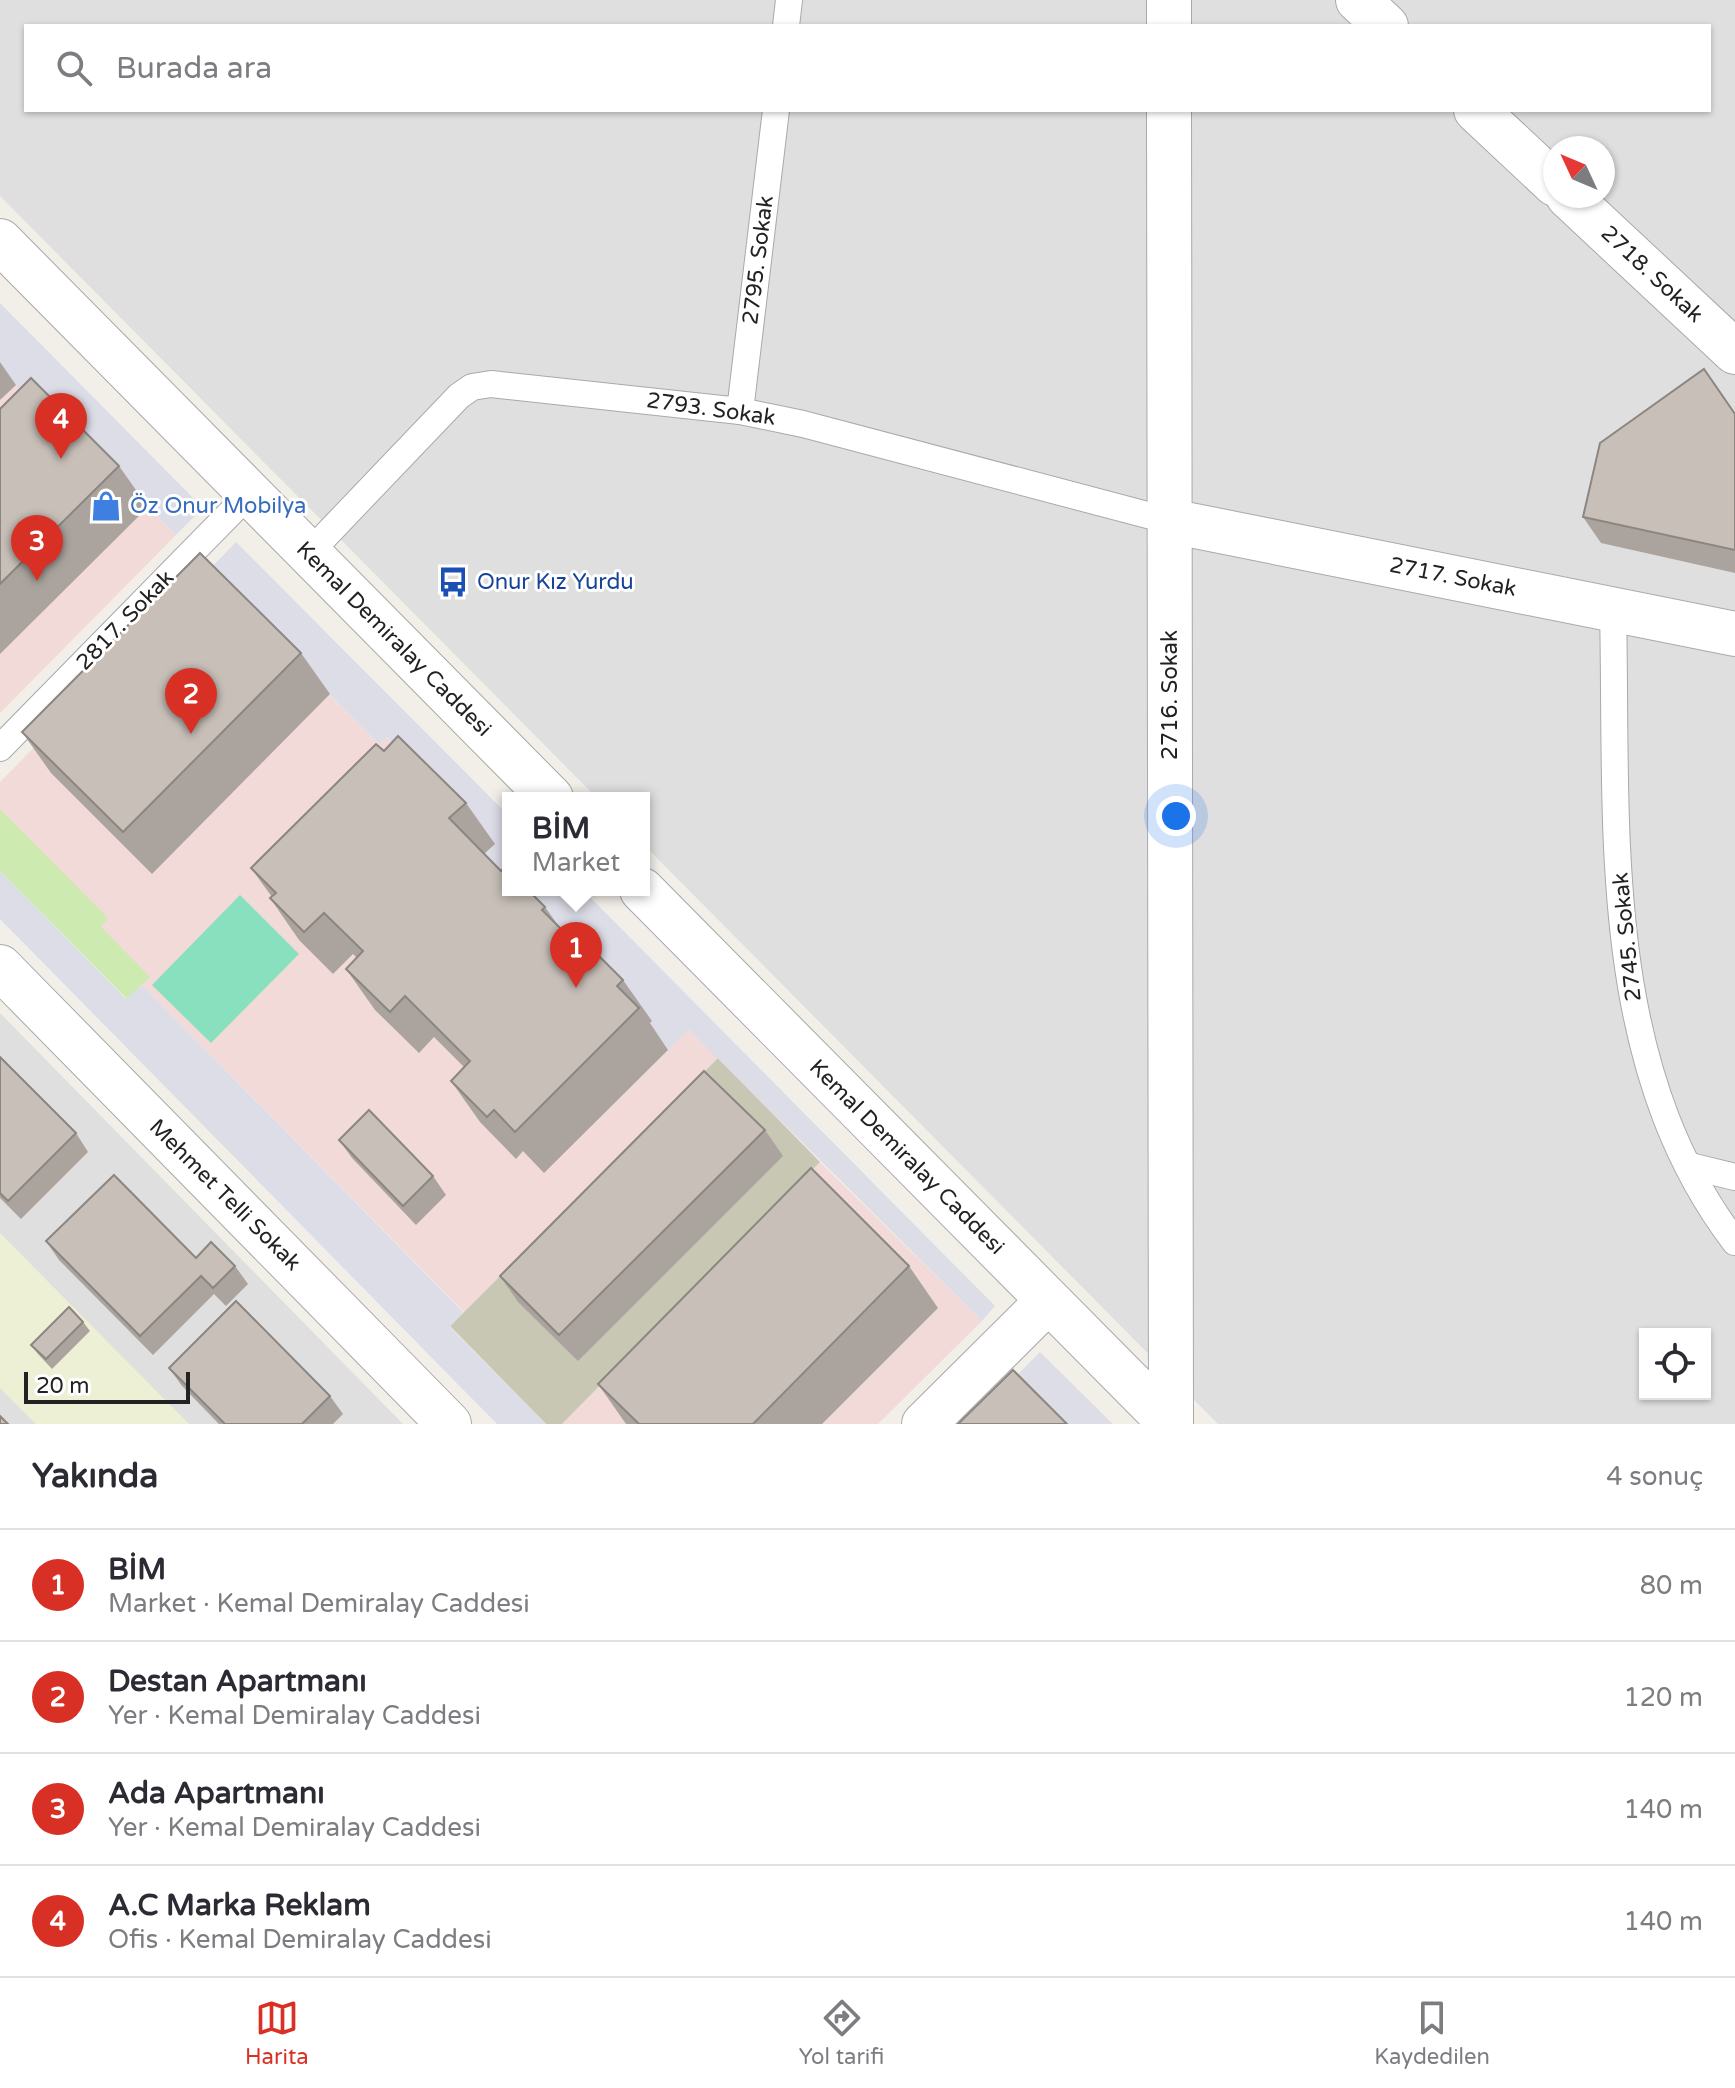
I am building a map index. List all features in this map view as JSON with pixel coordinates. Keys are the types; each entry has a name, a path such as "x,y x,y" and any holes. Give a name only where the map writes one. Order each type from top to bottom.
{"street":[{"path":"1169,0 1169,24"},
{"path":"1358,0 1384,24"},
{"name":"2716. Sokak","path":"1169,112 1171,1424"},
{"path":"1478,112 1543,173"},
{"name":"2718. Sokak","path":"1581,208 1735,352"},
{"name":"Kemal Demiralay Caddesi","path":"0,241 545,792"},
{"name":"2717. Sokak","path":"1170,521 1735,634"},
{"name":"Kemal Demiralay Caddesi","path":"648,896 1171,1424"},
{"name":"Mehmet Telli Sokak","path":"0,967 449,1424"},
{"path":"924,1424 1048,1301"}],"lane":[{"path":"786,24 789,0"},
{"name":"2795. Sokak","path":"740,411 776,112"},
{"name":"2793. Sokak","path":"309,553 459,396 472,387 508,384 740,411 803,424 1170,521"},
{"name":"2817. Sokak","path":"0,748 250,493"},
{"name":"2745. Sokak","path":"1613,609 1620,898 1626,966 1638,1034 1673,1132 1735,1242"},
{"path":"1690,1166 1735,1177"}],"shaded area":[{"path":"0,0 1735,0 1735,1424 1218,1424 650,851 650,792 591,792 0,196"},
{"path":"0,303 203,508 176,535 61,420 56,424 0,369"},
{"path":"0,369 60,420 176,535 0,713"},
{"path":"236,542 502,809 502,884 478,860 494,844 387,737 379,744 230,594 149,631"},
{"path":"229,594 379,744 387,737 495,844 479,860 502,881 502,896 518,896 652,1021 669,1049 689,1030 718,1058 464,1312 142,985 0,871 0,782 149,631"},
{"path":"0,871 126,999 142,985 463,1312 450,1327 546,1424 497,1424 0,919"},
{"path":"514,896 589,896 995,1306 982,1321 689,1030 668,1050"},
{"path":"0,1013 403,1424 0,1424"},
{"path":"718,1058 820,1162 562,1424 546,1424 450,1326"},
{"path":"820,1162 982,1321 878,1424 562,1424"},
{"path":"0,1233 189,1424 36,1424 0,1388"},
{"path":"1040,1352 1113,1424 1054,1424 1011,1381"}],"green space":[{"path":"0,809 108,918 101,927 150,977 127,999 0,871"},
{"path":"240,895 299,954 211,1043 152,985"}],"building":[{"path":"1704,369 1735,414 1735,550 1583,517 1600,443"},
{"path":"31,378 119,466 0,584 0,409"},
{"path":"200,553 301,653 123,832 22,732"},
{"path":"398,736 466,803 449,818 502,870 502,896 534,896 545,907 542,910 583,951 589,946 623,980 617,986 639,1008 515,1132 494,1110 487,1117 451,1081 470,1061 405,996 390,1012 346,969 363,951 324,913 304,932 270,898 276,893 251,868 376,744 384,751"},
{"path":"0,1057 76,1133 8,1201 0,1193"},
{"path":"704,1071 765,1130 559,1335 500,1276"},
{"path":"369,1110 433,1176 403,1206 339,1140"},
{"path":"811,1168 909,1266 753,1424 639,1424 598,1384"},
{"path":"114,1175 196,1258 211,1242 235,1266 213,1288 201,1276 140,1336 46,1241"},
{"path":"236,1301 330,1396 302,1424 225,1424 169,1368"},
{"path":"69,1307 83,1322 46,1359 31,1345"},
{"path":"1013,1370 1067,1424 958,1424"}],"place":[{"name":"A.C Marka Reklam","path":"61,459"},
{"name":"Öz Onur Mobilya","path":"106,506"},
{"name":"Ada Apartmanı","path":"37,581"},
{"name":"Onur Kız Yurdu","path":"453,582"},
{"name":"Destan Apartmanı","path":"191,734"},
{"name":"BİM","path":"576,988"}]}
